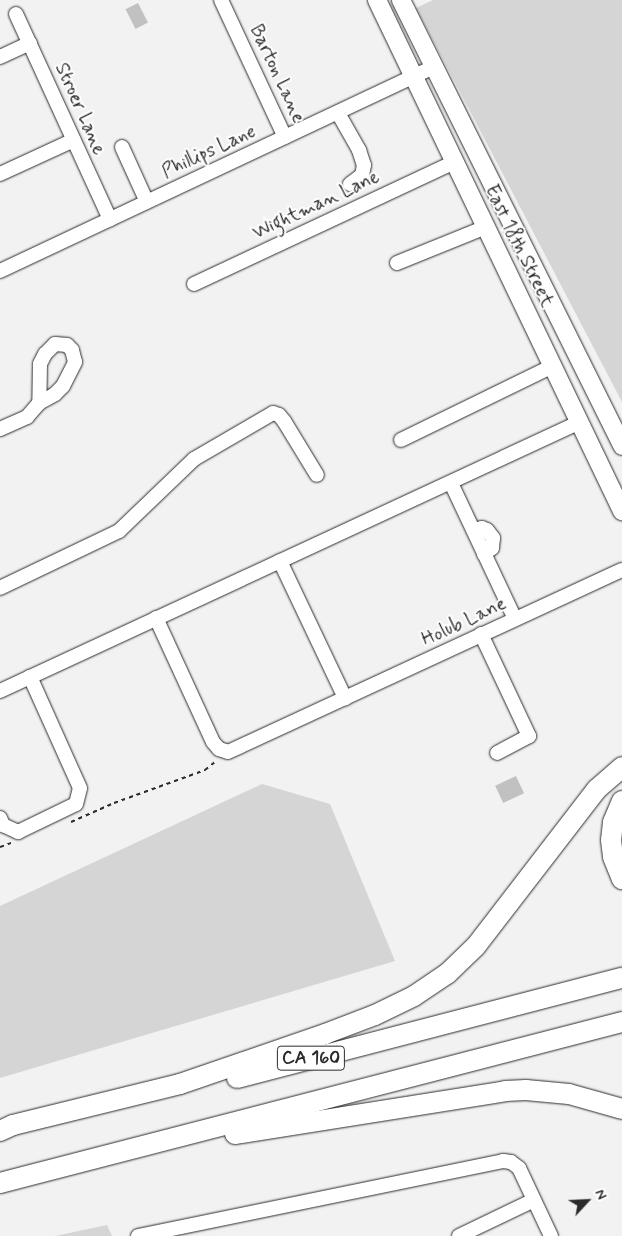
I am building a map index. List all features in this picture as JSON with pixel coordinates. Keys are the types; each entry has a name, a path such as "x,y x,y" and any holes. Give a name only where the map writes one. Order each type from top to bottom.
{"highway":[{"path":"0,1131 14,1125 180,1084 325,1034 375,1015 414,996 447,974 476,946 597,789 622,768"},
{"path":"622,801 613,822 611,840 613,857 622,879"},
{"name":"CA 160","path":"0,1139 622,978"},
{"name":"CA 160","path":"0,1183 622,1022"},
{"path":"118,1152 505,1091 526,1090 569,1094 622,1109"}],"main road":[{"name":"East 18th Street","path":"401,0 622,446"},
{"name":"East 18th Street","path":"381,1 414,77 622,510"}],"street":[{"name":"Barton Lane","path":"222,0 285,137"},
{"name":"Stroer Lane","path":"16,14 110,219"},
{"path":"0,57 30,43"},
{"name":"Phillips Lane","path":"0,271 434,68"},
{"path":"338,112 359,150 364,165 362,176 350,184"},
{"path":"0,174 74,140"},
{"path":"122,147 147,202"},
{"name":"Wightman Lane","path":"194,284 455,162"},
{"path":"397,264 486,227"},
{"path":"401,440 553,366"},
{"path":"0,430 28,417 39,404"},
{"path":"0,588 119,531 194,459 273,413 280,415 317,475"},
{"path":"0,691 580,422"},
{"path":"451,483 515,619"},
{"path":"280,561 345,698"},
{"name":"Holub Lane","path":"228,752 622,570"},
{"path":"156,618 213,742 219,749 228,752"},
{"path":"481,634 529,736 496,752"},
{"path":"0,818 3,825 18,832 76,804 80,788 30,677"},
{"path":"138,1236 185,1231 503,1161 511,1162 519,1168 551,1236"},
{"path":"459,1236 534,1200"}],"path":[{"path":"63,826 114,803 205,770 228,752"},
{"path":"0,847 18,841"}],"shaded area":[{"path":"433,0 622,0 622,402 416,8"},
{"path":"262,784 330,804 395,961 0,1078 0,906"},
{"path":"107,1225 112,1236 55,1236"}],"building":[{"path":"138,3 148,23 136,29 126,9"},
{"path":"516,776 524,793 503,803 495,786"}]}
